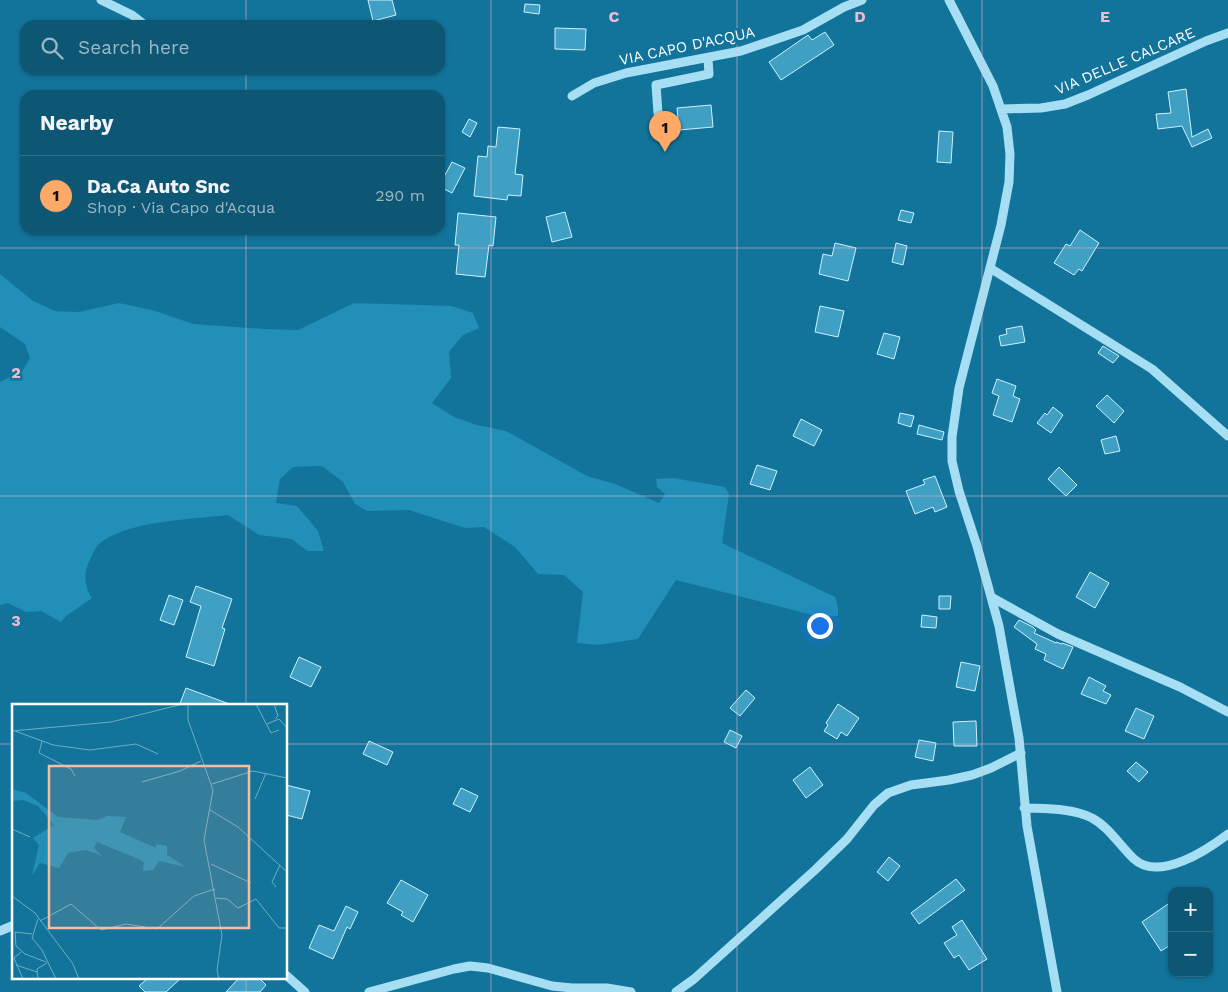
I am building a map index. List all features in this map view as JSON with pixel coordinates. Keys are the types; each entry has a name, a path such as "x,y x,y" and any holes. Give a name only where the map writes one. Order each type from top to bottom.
{"street":[{"path":"101,0 138,20"},
{"name":"VIA CAPO D'ACQUA","path":"572,96 586,86 612,76 741,51 803,30 844,7 862,0"},
{"path":"949,0 988,74 1001,109 1010,142 1010,173 1001,225 959,388 952,431 952,454 956,483 977,546 999,626 1020,753 1024,808 1057,992"},
{"name":"VIA DELLE CALCARE","path":"1001,109 1041,108 1073,101 1206,41 1228,33"},
{"path":"658,113 656,85 709,74 708,58"},
{"path":"990,268 1148,366 1228,436"},
{"path":"991,596 1058,634 1175,685 1228,712"},
{"path":"676,992 691,982 815,870 847,839 874,805 888,793 911,785 967,776 991,768 1020,753"},
{"path":"1024,808 1069,811 1090,817 1103,826 1137,862 1149,866 1163,866 1193,857 1205,851 1228,834"},
{"path":"0,931 12,926"},
{"path":"369,992 470,966 488,968 552,986 606,988 631,992"},
{"path":"288,977 305,992"}],"shaded area":[{"path":"0,274 33,301 55,311 79,312 119,303 156,311 193,324 298,330 354,303 451,306 473,313 479,328 463,335 449,352 451,378 432,403 454,417 477,425 506,431 587,476 615,484 659,503 665,494 657,487 656,479 673,478 725,487 729,494 722,543 835,597 838,616 820,617 676,580 638,639 598,645 577,643 583,592 564,575 538,574 515,547 484,527 465,528 409,510 367,511 355,504 343,482 322,466 293,467 280,479 276,503 297,506 318,531 324,551 307,551 292,539 259,535 228,515 160,522 124,531 109,537 98,545 87,566 85,576 86,586 92,598 66,616 61,622 41,611 26,612 8,603 0,605 0,382 23,370 30,358 25,344 0,327"}],"building":[{"path":"368,0 392,0 396,15 373,20"},
{"path":"525,4 540,5 539,14 524,12"},
{"path":"555,28 586,29 585,50 555,49"},
{"path":"825,32 834,45 781,80 769,62 808,35 812,40"},
{"path":"1186,89 1192,137 1208,129 1212,138 1192,147 1182,126 1158,129 1156,114 1171,113 1168,92"},
{"path":"711,105 713,127 679,130 677,108"},
{"path":"469,119 477,123 470,137 462,132"},
{"path":"498,127 520,129 515,174 523,175 521,196 508,195 507,200 474,196 478,156 487,157 488,146 496,147"},
{"path":"939,131 953,132 951,163 937,162"},
{"path":"452,162 465,168 452,193 445,190 445,175"},
{"path":"901,210 914,213 911,223 898,220"},
{"path":"565,212 572,237 552,242 546,217"},
{"path":"458,213 496,217 493,246 489,245 485,277 456,274 459,245 455,245"},
{"path":"1080,230 1099,243 1082,271 1079,269 1074,275 1054,263 1066,244 1070,246"},
{"path":"835,243 856,248 848,281 819,274 823,254 832,256"},
{"path":"896,243 907,246 903,265 892,262"},
{"path":"820,306 844,311 838,337 815,332"},
{"path":"1022,326 1025,342 1001,346 999,336 1007,334 1006,329"},
{"path":"884,333 900,337 894,359 877,354"},
{"path":"1103,346 1119,356 1113,363 1098,353"},
{"path":"997,379 1016,386 1013,396 1020,399 1012,422 993,415 999,396 992,393"},
{"path":"1107,395 1124,411 1114,423 1096,406"},
{"path":"1053,407 1063,415 1051,433 1037,423"},
{"path":"900,413 914,416 911,427 898,423"},
{"path":"801,419 822,430 814,446 793,436"},
{"path":"919,425 944,432 942,440 917,434"},
{"path":"1116,436 1120,451 1105,454 1101,440"},
{"path":"757,465 777,471 770,490 750,484"},
{"path":"1059,467 1077,485 1066,496 1048,479"},
{"path":"935,476 947,507 935,512 933,507 915,514 906,491 925,484 923,480"},
{"path":"1090,572 1109,583 1095,608 1076,597"},
{"path":"196,586 232,599 222,628 225,629 214,666 186,657 201,606 190,602"},
{"path":"169,595 183,600 174,625 160,620"},
{"path":"939,596 951,596 950,609 939,609"},
{"path":"922,615 937,617 936,628 921,627"},
{"path":"1019,620 1033,627 1036,630 1034,633 1056,643 1073,647 1063,669 1044,660 1046,654 1035,649 1037,644 1014,627"},
{"path":"299,657 321,667 311,687 290,677"},
{"path":"961,662 980,666 975,691 956,687"},
{"path":"1089,677 1106,686 1103,691 1111,695 1106,704 1081,694"},
{"path":"186,688 229,704 180,704"},
{"path":"746,690 755,698 740,716 730,708"},
{"path":"838,704 859,718 847,736 841,732 837,739 824,731 828,725 826,723"},
{"path":"1136,708 1154,716 1144,739 1125,731"},
{"path":"976,721 977,746 954,746 953,722"},
{"path":"730,730 742,736 736,748 724,742"},
{"path":"919,740 936,743 933,761 915,757"},
{"path":"369,741 393,752 387,765 363,754"},
{"path":"1136,762 1148,772 1139,782 1127,771"},
{"path":"810,767 823,785 806,798 793,780"},
{"path":"288,786 310,791 302,819 288,816"},
{"path":"461,788 478,796 470,812 453,804"},
{"path":"889,857 900,866 888,881 877,872"},
{"path":"956,879 965,890 919,924 911,913"},
{"path":"401,880 428,895 413,922 401,915 403,912 387,903"},
{"path":"1168,904 1168,947 1161,951 1142,922"},
{"path":"346,906 358,912 350,929 347,927 333,959 309,948 319,925 334,931"},
{"path":"962,920 987,959 969,970 959,955 954,958 944,943 957,935 952,927"},
{"path":"146,980 179,980 166,992 145,992 139,986"},
{"path":"237,980 261,980 266,985 260,992 226,992"}],"place":[{"name":"Da.Ca Auto Snc","path":"665,152"}]}
